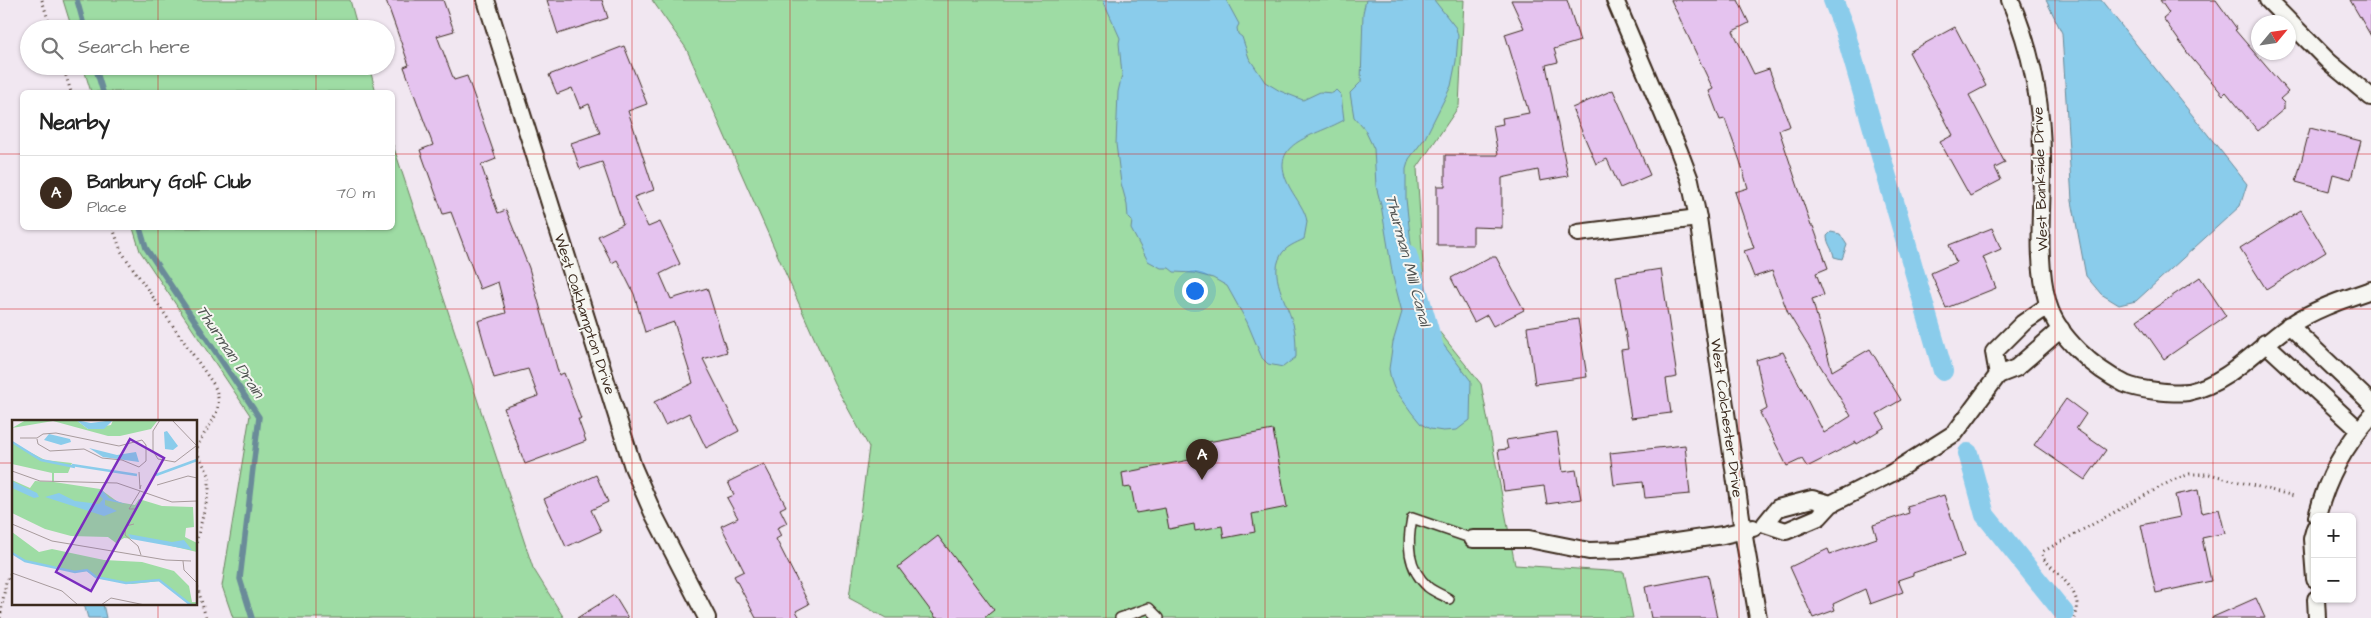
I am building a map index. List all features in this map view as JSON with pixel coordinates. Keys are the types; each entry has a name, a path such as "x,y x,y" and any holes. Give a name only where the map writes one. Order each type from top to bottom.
{"street":[{"name":"West Oakhampton Drive","path":"486,0 634,467 653,513 707,618"},
{"name":"West Colchester Drive","path":"1615,0 1690,180 1698,218 1743,532 1758,618"},
{"name":"West Bankside Drive","path":"2010,0 2029,54 2036,90 2042,156 2043,279 2048,306 2061,329 2090,361 2126,385 2160,391 2188,392 2212,382 2235,368 2289,325 2318,308 2371,290"},
{"path":"2268,0 2329,62 2371,97"},
{"path":"1578,233 1698,218"},
{"path":"1998,375 1994,352 2023,323 2048,306"},
{"path":"2289,325 2371,403"},
{"path":"1765,524 1786,531 1819,517 1830,504 1890,474 1955,433 1998,375 2016,368 2061,329"},
{"path":"2266,343 2359,430"},
{"path":"2319,513 2329,477 2359,430 2371,416"},
{"path":"1473,539 1529,540 1590,551 1622,550 1743,532 1765,524 1778,508 1812,499 1830,504"},
{"path":"2316,603 2317,618"}],"lane":[{"path":"1449,599 1428,588 1415,569 1408,542 1412,518 1473,539"},
{"path":"1120,618 1149,608 1159,618"}],"path":[{"path":"42,0 48,20"},
{"path":"66,75 70,90"},
{"path":"114,230 121,251 214,385 220,397 219,410 198,446"},
{"path":"198,455 209,476 209,492 198,535"},
{"path":"2074,618 2078,611 2078,601 2074,593 2043,558 2044,550 2173,480 2190,474 2209,474 2294,496"},
{"path":"0,618 6,582 12,571"},
{"path":"198,589 206,618"}],"green space":[{"path":"63,0 350,0 356,20 69,20"},
{"path":"652,0 1464,0 1459,106 1417,168 1426,315 1481,384 1515,565 1624,572 1633,618 886,618 849,598 869,447 834,383 686,48"},
{"path":"86,75 371,75 375,90 90,90"},
{"path":"395,151 533,568 564,618 233,618 222,586 250,415 140,251 134,230 395,230"}],"water":[{"path":"1103,0 1226,0 1239,24 1237,28 1238,34 1242,37 1249,58 1265,82 1280,91 1303,100 1320,92 1333,93 1336,90 1341,95 1344,120 1306,137 1288,151 1283,160 1284,173 1290,188 1303,209 1307,222 1304,239 1285,250 1277,264 1278,284 1293,323 1296,342 1296,357 1283,367 1268,364 1262,358 1247,322 1227,286 1213,278 1194,273 1174,272 1169,268 1161,268 1148,261 1131,229 1132,221 1128,217 1116,144 1118,92 1122,75 1120,38"},
{"path":"1366,0 1434,0 1456,28 1458,36 1451,86 1425,138 1409,159 1406,169 1406,199 1417,298 1426,322 1471,381 1470,420 1457,430 1443,431 1430,429 1421,424 1394,388 1391,380 1389,369 1393,342 1402,312 1393,277 1376,186 1374,149 1365,130 1354,117 1350,93 1361,82 1363,13"},
{"path":"2046,0 2101,0 2247,184 2240,206 2136,301 2119,305 2101,294 2086,276 2072,201 2062,33"},
{"path":"1831,232 1840,234 1847,245 1842,259 1834,257 1827,239"},
{"path":"85,606 103,606 106,618 88,618"}],"building":[{"path":"386,0 443,0 454,31 437,36 454,80 467,76 496,159 481,165 498,213 506,210 529,268 559,375 564,373 581,419 578,419 586,441 525,464 504,408 538,396 528,369 494,378 478,321 506,313 498,282 480,289 451,212 443,214 420,150 433,145 404,67 409,65 395,25 395,20 393,20"},
{"path":"547,0 602,0 608,18 558,34"},
{"path":"1511,0 1567,0 1580,41 1554,49 1558,62 1546,65 1568,176 1540,181 1538,170 1502,178 1502,228 1473,227 1473,245 1437,245 1437,186 1445,186 1445,155 1498,155 1493,126 1503,124 1502,118 1529,113 1505,34 1524,28"},
{"path":"1671,0 1738,0 1749,23 1733,31 1754,74 1769,69 1790,126 1779,130 1811,226 1813,226 1828,268 1816,273 1824,295 1812,299 1832,371 1870,349 1901,400 1877,414 1885,427 1857,444 1856,442 1807,467 1802,459 1787,466 1760,413 1767,409 1756,360 1783,352 1824,433 1851,416 1788,313 1772,271 1754,277 1744,251 1754,248 1735,192 1748,188 1740,161 1725,119 1720,120 1709,91 1713,89"},
{"path":"2160,0 2216,0 2237,29 2235,30 2251,49 2251,60 2261,60 2288,92 2280,99 2284,103 2284,109 2258,131 2226,92 2223,95 2189,55 2163,18 2169,13"},
{"path":"2350,0 2371,0 2371,36"},
{"path":"1955,27 1986,86 1969,95 2005,163 1995,168 2001,180 1970,196 1940,142 1953,135 1909,52"},
{"path":"624,46 647,104 628,111 654,190 634,197 648,227 660,222 680,264 660,274 671,299 707,288 727,352 703,359 739,431 706,448 689,413 665,425 654,402 693,383 674,322 645,332 634,294 617,260 612,263 598,236 623,224 602,162 580,169 571,143 600,133 589,104 580,108 572,88 557,94 549,75"},
{"path":"1613,90 1650,175 1620,188 1607,159 1596,164 1572,108"},
{"path":"2310,128 2361,141 2351,179 2333,174 2329,191 2296,182"},
{"path":"2301,210 2326,252 2266,289 2240,248"},
{"path":"1992,228 2001,249 1983,257 1996,288 1946,308 1931,273 1956,262 1949,245"},
{"path":"1490,257 1496,257 1524,310 1493,326 1487,315 1474,322 1451,278"},
{"path":"1661,269 1677,377 1666,379 1671,413 1631,418 1621,350 1628,349 1616,276"},
{"path":"2200,277 2226,316 2164,359 2137,320"},
{"path":"1578,319 1587,377 1535,384 1527,327"},
{"path":"2066,399 2086,414 2076,429 2106,450 2085,480 2034,445"},
{"path":"1273,430 1287,507 1252,514 1255,532 1224,538 1222,526 1195,531 1194,524 1169,529 1165,508 1136,513 1131,487 1124,488 1122,473 1200,458 1197,444"},
{"path":"1557,432 1563,472 1576,470 1581,499 1547,504 1544,486 1504,491 1498,450 1508,449 1506,440"},
{"path":"1685,445 1690,494 1645,498 1643,482 1614,485 1610,453"},
{"path":"764,464 786,506 780,509 787,523 777,528 781,536 776,539 809,604 796,611 800,618 756,618 734,576 744,571 721,526 738,518 727,498 734,495 728,482"},
{"path":"596,475 608,502 591,510 601,531 566,547 544,499"},
{"path":"2198,490 2202,513 2219,509 2225,533 2202,538 2211,581 2156,593 2141,525 2180,517 2175,495"},
{"path":"1944,495 1964,556 1898,580 1903,592 1870,604 1865,589 1833,604 1835,610 1813,618 1790,567 1828,549 1830,554 1877,538 1873,525 1909,513 1907,506"},
{"path":"938,536 994,610 984,618 936,618 898,567"},
{"path":"1708,575 1717,618 1651,618 1645,587"},
{"path":"614,595 628,618 577,618"},
{"path":"2256,598 2265,618 2211,618"}],"waterway":[{"name":"Thurman Drain","path":"77,0 83,20"},
{"path":"1833,0 1844,28 1943,371"},
{"name":"Thurman Drain","path":"98,75 102,90"},
{"name":"Thurman Drain","path":"141,230 146,248 259,417 240,579 252,618"},
{"name":"Thurman Mill Canal","path":"1407,254 1434,348"},
{"path":"1968,453 1985,515 2064,613"}],"place":[{"name":"Banbury Golf Club","path":"1202,480"}]}
